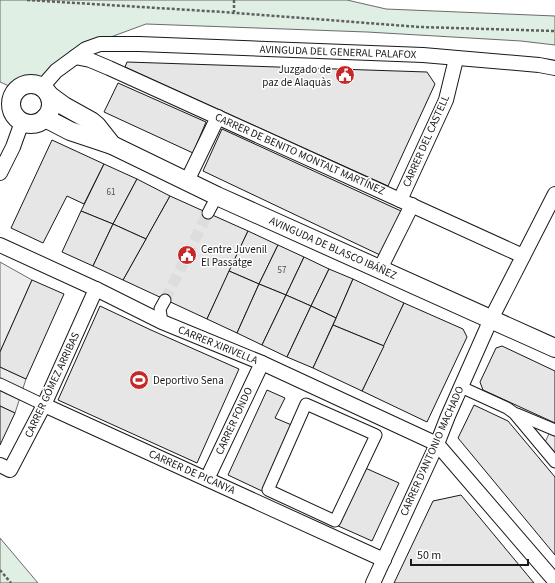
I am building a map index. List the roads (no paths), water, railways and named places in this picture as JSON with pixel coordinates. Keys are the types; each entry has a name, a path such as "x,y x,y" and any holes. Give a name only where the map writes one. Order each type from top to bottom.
{"street":[{"name":"AVINGUDA DEL GENERAL PALAFOX","path":"46,91 56,71 86,49 100,44 423,55 539,65 555,68"},
{"path":"112,70 110,60 120,44"},
{"name":"CARRER DE BENITO MONTALT MARTÍNEZ","path":"75,57 90,60 523,256"},
{"name":"CARRER DEL CASTELL","path":"380,269 446,100 456,59"},
{"path":"28,83 36,84 46,91 51,105 49,112 46,118 35,124 22,122 15,116 11,110 6,93 28,83"},
{"name":"AVINGUDA DE BLASCO IBÁÑEZ","path":"46,91 64,106 91,121 97,126 112,145"},
{"path":"187,181 218,117"},
{"name":"AVINGUDA DE BLASCO IBÁÑEZ","path":"46,118 70,130 112,145 217,196 555,348"},
{"path":"0,173 13,147 22,122"},
{"name":"CARRER D'ANTONIO MACHADO","path":"373,583 437,444 491,319 555,194"},
{"path":"208,213 217,196"},
{"name":"CARRER XIRIVELLA","path":"0,245 96,289 162,322 262,363 437,444"},
{"name":"CARRER GÓMEZ ARRIBAS","path":"0,465 10,470 44,405 96,289"},
{"path":"162,322 160,309 165,300"},
{"name":"CARRER FONDO","path":"207,479 262,363"},
{"name":"CARRER DE PICANYA","path":"0,384 384,560"},
{"path":"461,387 514,413 555,430"},
{"path":"306,404 376,435 335,521 268,490 306,404"},
{"path":"514,413 555,462"},
{"path":"437,444 555,581"}],"tunnel":[{"path":"165,300 208,213"}],"place":[{"name":"Juzgado de paz de Alaquàs","path":"345,75"},
{"name":"Centre Juvenil El Passatge","path":"187,255"},
{"name":"Deportivo Sena","path":"139,380"}]}
